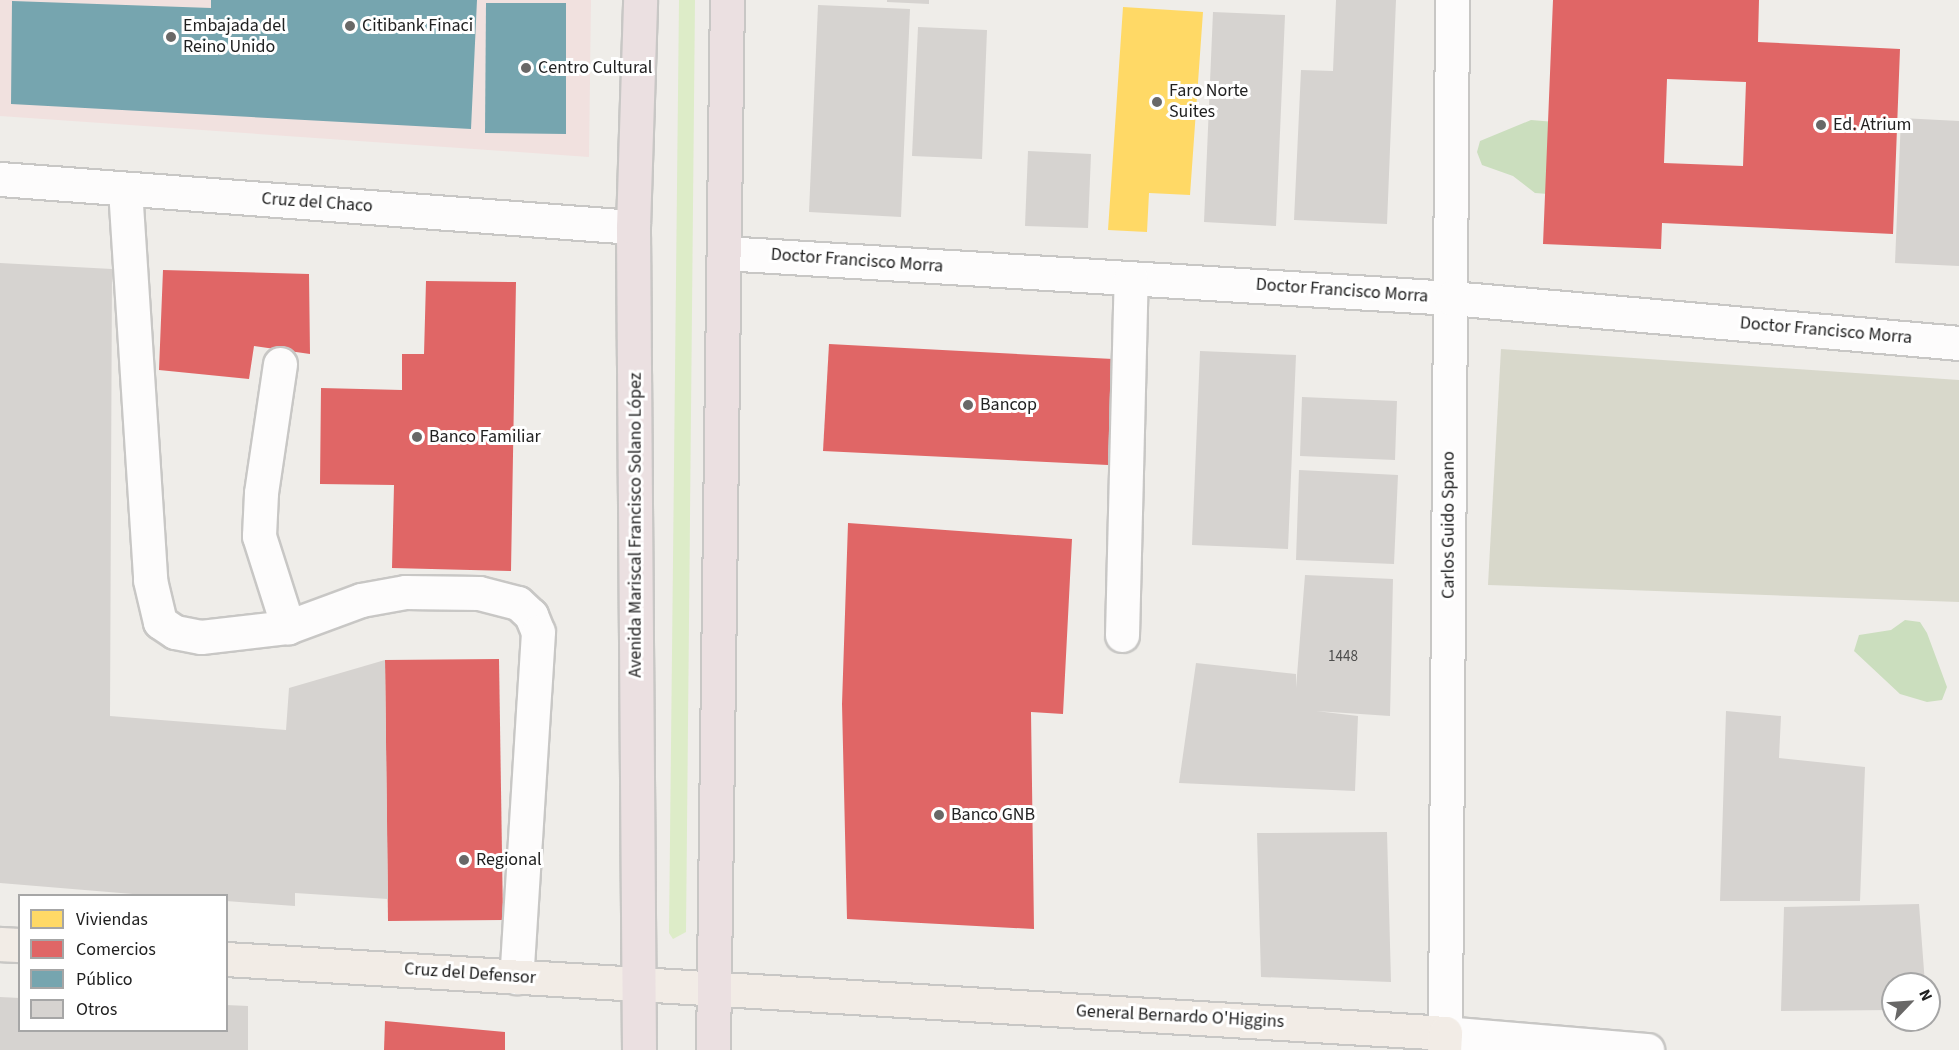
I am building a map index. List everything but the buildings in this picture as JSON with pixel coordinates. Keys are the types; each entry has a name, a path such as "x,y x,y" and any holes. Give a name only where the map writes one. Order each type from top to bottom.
{"highway":[{"name":"Avenida Mariscal Francisco Solano López","path":"639,1050 633,226 640,0"},
{"path":"713,1050 727,0"}],"main road":[{"path":"0,944 18,945"},
{"name":"Cruz del Defensor","path":"228,959 713,989"},
{"name":"General Bernardo O'Higgins","path":"713,989 1444,1041"}],"street":[{"name":"Carlos Guido Spano","path":"1444,1041 1452,0"},
{"name":"Cruz del Chaco","path":"0,179 633,226"},
{"path":"125,189 150,580 160,622 175,632 201,637 288,627 361,600 405,592 479,593 518,603 531,615 538,632 516,977"},
{"name":"Doctor Francisco Morra","path":"724,253 1451,298 1959,343"},
{"path":"1122,635 1131,278"},
{"path":"280,364 261,493 259,536 288,627"},
{"name":"General Bernardo O'Higgins","path":"1444,1041 1647,1050"}],"shaded area":[{"path":"0,0 591,0 589,157 0,116"},
{"path":"1501,349 1959,380 1959,602 1488,585"}],"green space":[{"path":"679,0 695,0 686,932 673,939 669,933"},
{"path":"1531,120 1555,122 1548,194 1535,193 1513,176 1482,165 1477,152 1480,141"},
{"path":"1905,620 1920,622 1927,633 1947,687 1942,700 1927,702 1900,694 1854,651 1859,635 1891,630"}],"place":[{"name":"Citibank Finaci","path":"350,26"},
{"name":"Embajada del Reino Unido","path":"171,37"},
{"name":"Centro Cultural","path":"526,68"},
{"name":"Faro Norte Suites","path":"1157,102"},
{"name":"Ed. Atrium","path":"1821,125"},
{"name":"Bancop","path":"968,405"},
{"name":"Banco Familiar","path":"417,437"},
{"name":"Banco GNB","path":"939,815"},
{"name":"Regional","path":"464,860"}]}
